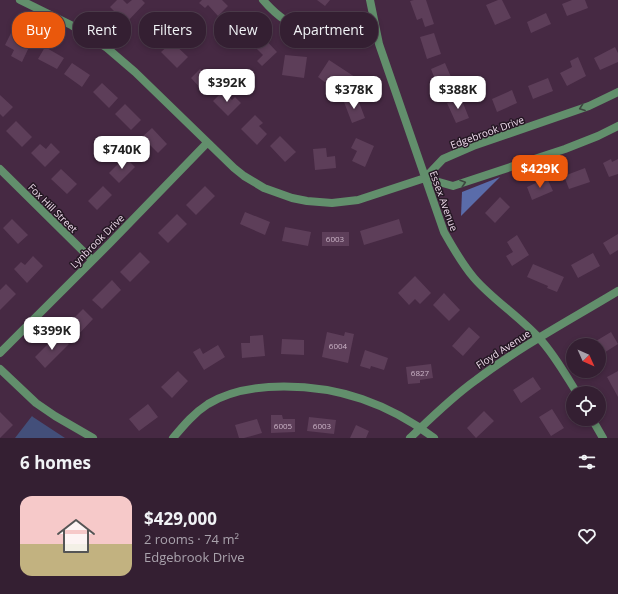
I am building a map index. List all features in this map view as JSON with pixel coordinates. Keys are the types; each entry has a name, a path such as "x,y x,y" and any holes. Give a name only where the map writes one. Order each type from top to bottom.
{"street":[{"path":"20,0 71,25 107,48 135,72 234,168 255,183 280,194 307,201 332,202 358,200 425,178 453,186 565,149 598,136 618,126"},
{"path":"263,0 280,16"},
{"name":"Essex Avenue","path":"370,0 372,12"},
{"name":"Essex Avenue","path":"378,40 439,221 456,253 474,278 539,338 559,364 573,386"},
{"name":"Edgebrook Drive","path":"425,178 443,159 473,146 589,106 618,92"},
{"name":"Lynbrook Drive","path":"0,353 208,143"},
{"name":"Fox Hill Street","path":"0,170 92,260"},
{"name":"Floyd Avenue","path":"410,438 446,404 475,380 518,350 618,291"},
{"path":"0,369 36,403 93,438"},
{"path":"174,438 190,419 208,404 233,393 267,387 316,389 348,395 382,407 420,428 434,438"},
{"path":"596,426 603,438"}],"shaded area":[{"path":"500,177 461,216 462,192"},
{"path":"32,416 33,417 65,438 15,438"}],"building":[{"path":"117,0 123,0 127,4 132,0 142,0 145,3 131,18 131,12 115,12 110,7"},
{"path":"202,0 222,0 228,6 222,12 214,12 208,5 205,8 199,3"},
{"path":"317,0 330,0 325,6"},
{"path":"426,0 434,24 425,27 422,18 417,20 410,1"},
{"path":"502,0 511,18 495,25 486,5"},
{"path":"572,0 585,0 588,8 567,16 562,4"},
{"path":"546,13 551,24 531,33 527,22"},
{"path":"11,33 12,48 29,48 22,62 11,56 14,50 5,45"},
{"path":"434,33 441,54 427,59 420,37"},
{"path":"272,47 277,52 262,66 257,61 263,55 256,48 272,48"},
{"path":"615,47 618,53 618,62 600,70 594,58"},
{"path":"44,48 64,58 57,69 38,59"},
{"path":"165,48 178,48 188,57 177,68 161,52"},
{"path":"285,55 307,57 304,78 282,75"},
{"path":"578,57 586,76 567,86 560,73 572,67 570,61"},
{"path":"329,60 355,77 348,88 330,77 326,83 318,77"},
{"path":"72,63 90,75 82,87 64,74"},
{"path":"445,63 454,84 439,90 431,69"},
{"path":"200,69 217,85 207,95 191,78"},
{"path":"548,78 553,91 533,99 528,86"},
{"path":"102,83 118,98 109,108 93,92"},
{"path":"512,90 517,103 497,112 492,99"},
{"path":"223,91 232,100 235,97 241,103 228,116 213,101"},
{"path":"0,95 13,107 3,117 0,114"},
{"path":"357,97 365,118 352,123 344,102"},
{"path":"461,98 469,118 456,123 447,103"},
{"path":"125,104 141,120 131,130 115,114"},
{"path":"255,115 263,123 259,126 267,134 257,145 241,129"},
{"path":"16,121 32,137 22,147 6,131"},
{"path":"152,128 167,144 158,153 142,137"},
{"path":"280,136 296,152 285,162 270,146"},
{"path":"356,138 374,146 365,167 352,161 357,151 351,148"},
{"path":"51,143 60,152 45,167 31,153 40,144 46,149"},
{"path":"326,148 327,157 335,156 336,168 315,170 313,149"},
{"path":"125,157 135,167 119,183 109,173"},
{"path":"611,159 612,162 618,159 618,174 609,177 603,163"},
{"path":"585,168 590,182 569,189 564,176"},
{"path":"61,169 77,184 67,194 51,179"},
{"path":"547,178 553,191 532,200 527,187"},
{"path":"103,186 112,195 97,210 88,201"},
{"path":"205,186 215,196 196,215 186,205"},
{"path":"500,197 510,207 495,223 485,213"},
{"path":"245,212 270,222 265,235 240,224"},
{"path":"177,214 187,224 168,243 158,233"},
{"path":"12,219 28,235 18,244 3,228"},
{"path":"399,219 403,233 364,245 360,231"},
{"path":"285,227 311,232 308,246 282,241"},
{"path":"322,232 349,232 349,246 322,246"},
{"path":"618,234 618,250 610,255 603,243"},
{"path":"517,235 529,255 512,266 506,256 513,252 507,242"},
{"path":"140,252 150,262 130,282 120,272"},
{"path":"593,253 600,266 578,278 571,265"},
{"path":"33,256 43,266 27,283 14,269 21,262 25,265"},
{"path":"533,264 564,277 557,292 547,288 548,286 527,277"},
{"path":"415,276 431,293 420,304 415,299 409,305 398,293"},
{"path":"112,280 121,290 102,309 92,300"},
{"path":"6,284 16,294 0,310 0,290"},
{"path":"444,293 460,310 449,321 433,305"},
{"path":"83,309 93,319 75,338 64,328"},
{"path":"469,327 480,337 463,356 452,346"},
{"path":"327,332 344,336 345,332 354,334 348,363 322,357"},
{"path":"611,332 618,344 606,352 606,338 601,338"},
{"path":"58,334 69,344 45,368 35,357"},
{"path":"263,335 265,356 242,358 241,343 250,343 250,336"},
{"path":"282,339 304,340 304,355 281,354"},
{"path":"218,345 225,357 204,370 193,352 200,348 203,354"},
{"path":"365,350 388,358 384,370 371,366 370,369 360,366"},
{"path":"431,364 433,378 420,380 420,383 408,384 406,367"},
{"path":"178,371 188,381 172,398 161,387"},
{"path":"618,371 618,397 607,377"},
{"path":"533,377 541,389 521,403 513,390"},
{"path":"148,404 158,417 139,431 129,419"},
{"path":"552,409 564,428 551,436 539,417"},
{"path":"484,411 494,421 476,438 467,428"},
{"path":"0,412 13,425 0,438"},
{"path":"271,415 282,415 283,419 295,419 295,432 271,433"},
{"path":"309,417 336,420 334,434 307,431"},
{"path":"257,419 262,433 239,438 235,425"},
{"path":"356,425 369,431 366,438 350,438"}]}
